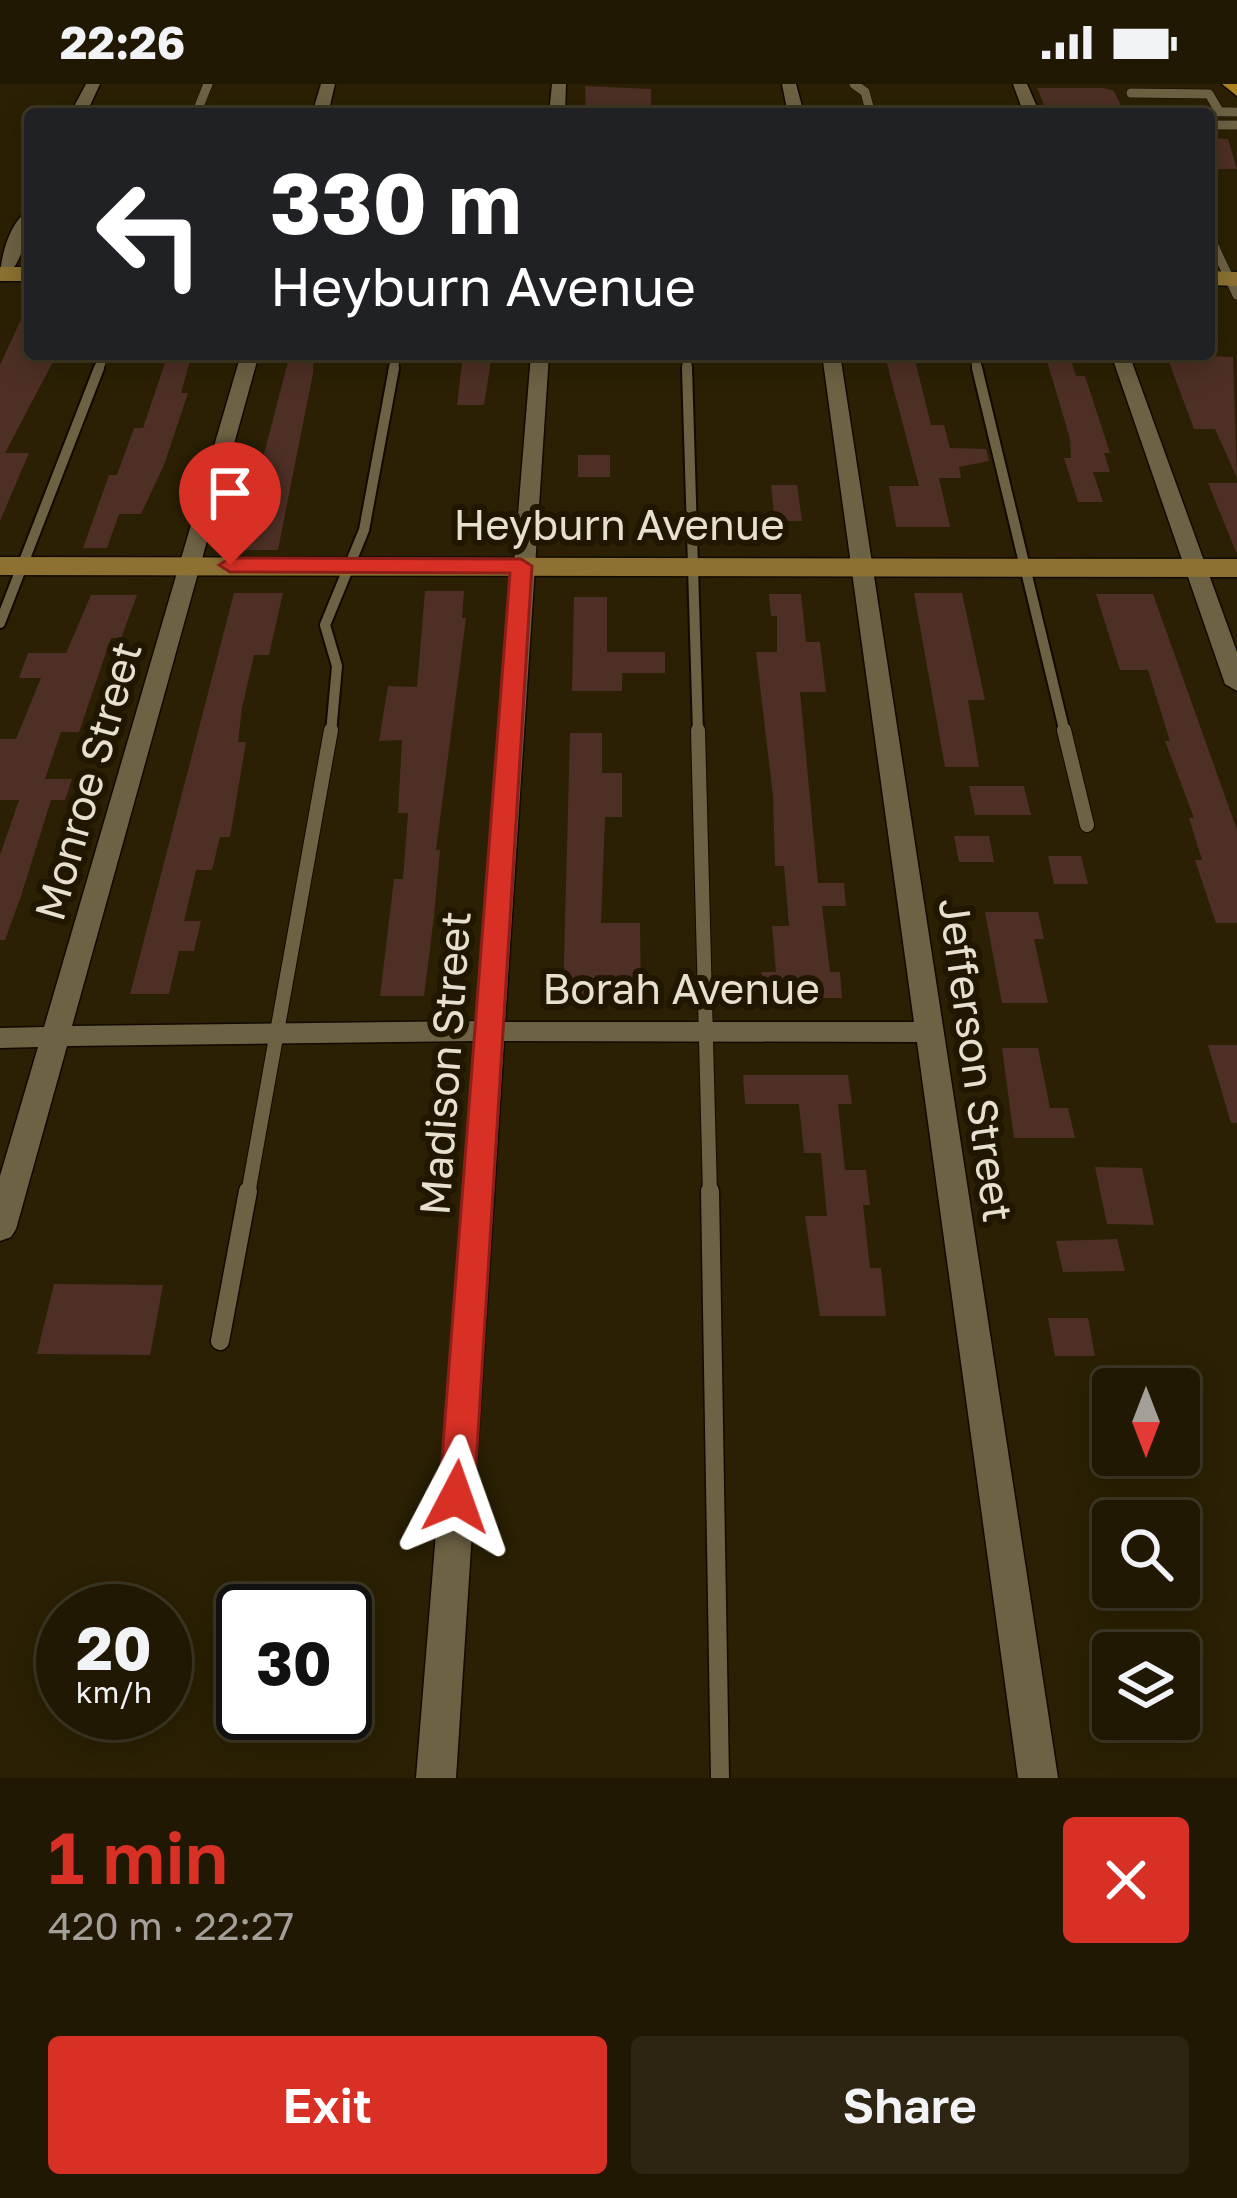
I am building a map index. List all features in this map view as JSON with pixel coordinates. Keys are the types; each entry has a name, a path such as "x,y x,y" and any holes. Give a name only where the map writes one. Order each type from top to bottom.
{"street":[{"path":"0,275 24,226"},
{"name":"Monroe Street","path":"0,1228 248,360"},
{"name":"Madison Street","path":"436,1778 539,360"},
{"name":"Jefferson Street","path":"832,360 1038,1778"},
{"path":"1122,360 1237,684"},
{"name":"Heyburn Avenue","path":"11,566 1237,568"},
{"name":"Borah Avenue","path":"0,1038 282,1030 930,1032"}],"lane":[{"path":"854,84 865,92 869,108"},
{"path":"1129,89 1209,94 1220,111"},
{"path":"1215,111 1237,112"},
{"path":"1215,251 1228,283"},
{"path":"0,623 11,566 101,360"},
{"path":"220,1341 282,1030 328,765 337,666 325,625 364,530 395,360"},
{"path":"687,360 707,1032 720,1778"},
{"path":"975,360 1087,824"}],"building":[{"path":"585,86 651,89 651,108 586,108"},
{"path":"1037,88 1104,88 1114,91 1122,108 1045,108"},
{"path":"1215,138 1228,139 1237,169 1215,169"},
{"path":"24,313 24,360 54,360 5,453 29,453 0,521 0,365"},
{"path":"1233,357 1237,478 1215,429 1194,429 1168,360"},
{"path":"166,360 190,360 181,393 188,393 164,465 141,514 119,514 107,548 83,548 109,475 117,475 134,428 143,428"},
{"path":"288,360 314,360 278,550 239,550"},
{"path":"462,360 491,360 484,405 457,405"},
{"path":"886,360 915,360 931,425 944,425 950,448 986,449 989,461 959,467 961,478 939,478 950,527 896,527 889,486 919,486"},
{"path":"1047,360 1071,360 1076,376 1085,376 1110,453 1104,453 1110,472 1093,472 1103,502 1078,502 1064,458 1071,458"},
{"path":"578,455 610,455 610,477 578,477"},
{"path":"1208,483 1237,483 1237,552 1236,552"},
{"path":"771,485 797,485 802,521 775,521"},
{"path":"425,591 464,591 462,618 466,618 436,850 440,850 434,916 424,996 380,996 394,879 403,879 408,813 398,813 402,740 379,741 388,686 417,687"},
{"path":"234,593 283,593 269,655 254,655 242,708 238,742 246,742 230,837 220,837 212,870 196,870 184,921 201,921 194,951 179,951 169,994 130,994"},
{"path":"914,593 962,593 985,700 968,700 979,767 945,767"},
{"path":"769,594 801,594 806,642 820,642 826,692 800,692 818,883 844,883 846,906 822,906 830,972 840,972 842,998 763,998 761,972 776,972 772,926 789,926 784,866 775,866 773,796 756,652 777,652 777,616 771,616"},
{"path":"1096,594 1153,594 1237,830 1237,923 1216,923 1195,860 1202,860 1189,818 1194,818 1165,741 1170,741 1148,670 1120,670"},
{"path":"91,595 137,595 121,638 111,638 79,732 61,732 45,779 72,779 65,800 51,800 5,940 0,940 0,855 19,800 0,800 0,739 16,739 41,678 19,678 28,653 66,653"},
{"path":"574,597 607,597 607,652 665,652 665,673 622,673 622,691 572,691"},
{"path":"570,733 602,733 602,773 622,773 622,817 605,817 601,923 640,923 641,997 563,997"},
{"path":"969,786 1024,786 1031,815 975,815"},
{"path":"954,836 989,836 994,862 959,862"},
{"path":"1048,856 1081,856 1088,884 1054,884"},
{"path":"985,912 1038,912 1044,939 1034,939 1048,1003 1002,1003"},
{"path":"1208,1045 1237,1045 1237,1123 1231,1123"},
{"path":"1002,1048 1038,1048 1050,1108 1068,1108 1075,1138 1014,1138"},
{"path":"743,1075 848,1075 852,1104 838,1104 845,1170 866,1170 870,1205 863,1205 870,1268 881,1268 886,1316 820,1316 805,1216 827,1216 821,1153 804,1153 799,1104 745,1104"},
{"path":"1095,1167 1142,1168 1154,1225 1107,1224"},
{"path":"1117,1239 1125,1271 1063,1272 1056,1241"},
{"path":"54,1284 163,1285 150,1355 37,1354"},
{"path":"1048,1318 1088,1318 1095,1356 1055,1356"}],"route":[{"path":"230,565 521,566 456,1497"}]}
